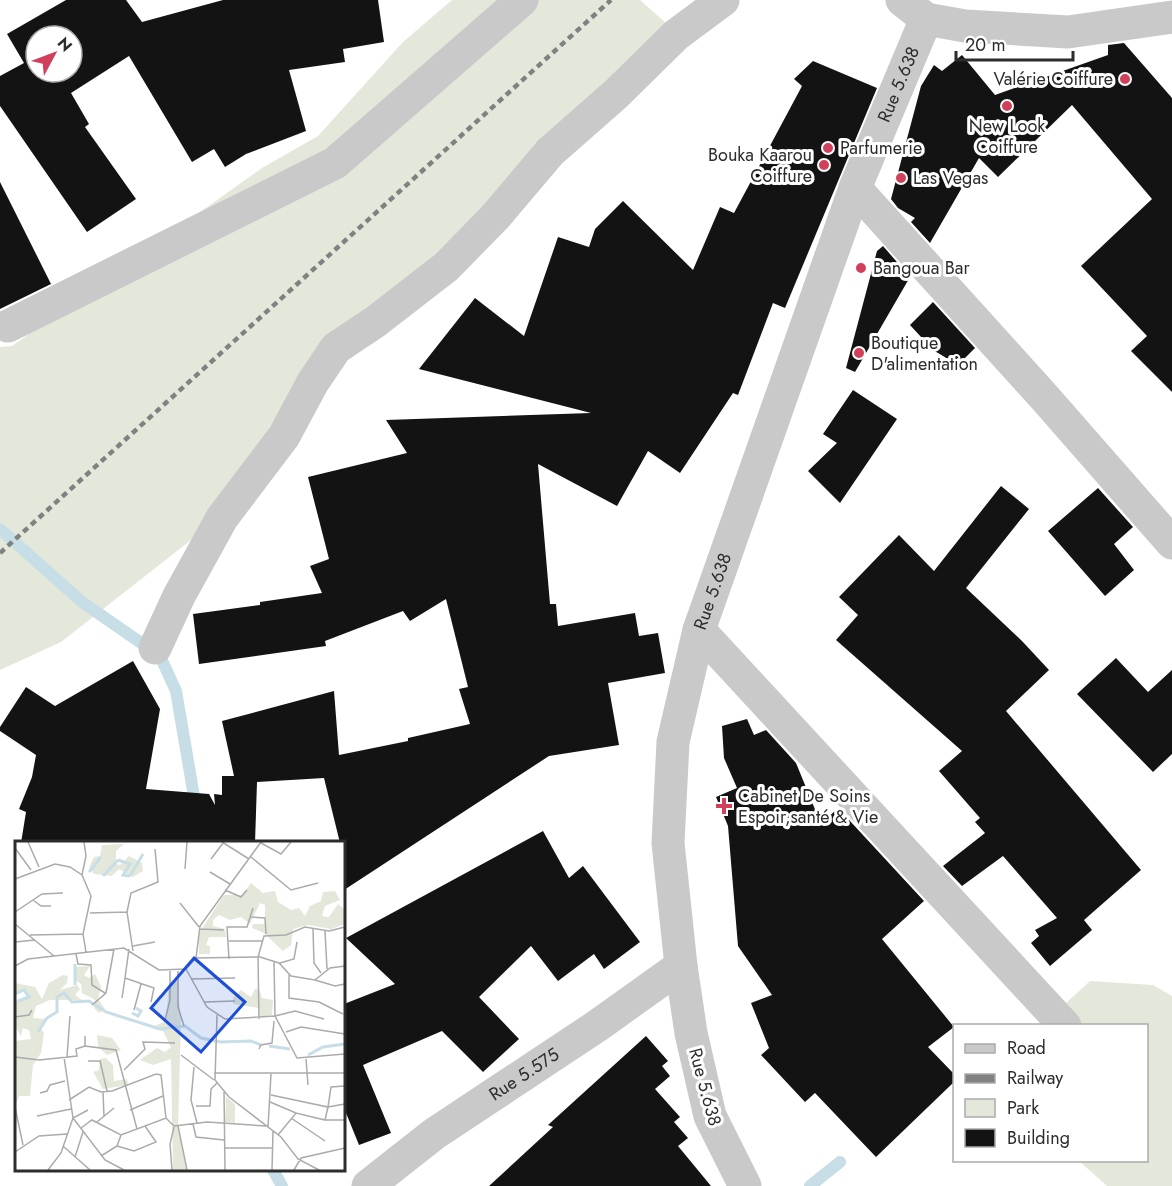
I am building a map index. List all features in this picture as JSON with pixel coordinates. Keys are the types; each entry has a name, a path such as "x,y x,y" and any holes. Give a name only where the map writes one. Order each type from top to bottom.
{"street":[{"path":"8,326 336,163 522,0"},
{"path":"155,648 179,596 222,518 284,436 313,382 336,348 375,322 446,267 495,217 550,152 616,94 676,35 723,0"},
{"path":"914,9 965,26 1068,32 1172,17"},
{"name":"Rue 5.638","path":"745,1186 710,1116 691,1033 681,966 668,843 673,742 699,630 855,188 914,9"},
{"path":"855,188 1045,398 1172,543"},
{"path":"699,630 1063,1024"},
{"name":"Rue 5.575","path":"368,1186 434,1134 597,1026 681,966"}],"green space":[{"path":"452,0 640,0 667,24 466,236 299,381 205,529 61,642 0,670 0,347 12,346 262,168 318,136 403,42"},
{"path":"1090,981 1153,985 1172,996 1172,1186 1107,1186 1080,1162 1148,1162 1148,1024 1043,1024"}],"building":[{"path":"66,0 126,0 142,22 223,0 378,0 384,42 343,49 345,62 289,70 306,131 246,154 225,167 214,149 192,162 129,56 71,93 89,124 85,127 136,199 87,232 0,106 0,76 24,63 24,84 84,84 84,24 24,24"},
{"path":"24,24 24,63 7,34"},
{"path":"1124,43 1172,98 1172,392 1131,351 1147,336 1081,266 1152,199 1072,105 998,177 979,158 930,243 911,222 915,218 898,208 891,199 921,86 934,65 942,71 962,55 995,95 1108,55 1108,45"},
{"path":"813,61 877,88 785,308 773,303 738,395 733,393 680,473 648,451 617,506 538,464 550,604 556,604 558,626 635,613 639,636 658,633 665,673 608,683 619,745 549,756 345,889 345,841 340,841 324,778 257,782 255,841 21,841 26,812 19,809 32,777 36,755 0,731 0,727 26,687 55,706 133,661 160,709 146,789 209,794 215,805 214,794 222,795 222,776 234,776 222,721 334,691 339,755 408,741 408,738 470,724 459,689 468,687 446,599 410,621 403,611 325,641 326,646 199,664 193,614 260,605 260,602 322,593 310,566 329,559 308,477 407,453 386,420 591,413 419,369 475,298 524,336 558,237 589,247 595,229 623,201 693,270 720,207 734,213 802,86 794,79"},
{"path":"0,182 51,284 0,309"},
{"path":"883,246 910,277 855,372 846,368 877,251"},
{"path":"933,302 975,348 958,365 933,350 910,325"},
{"path":"853,390 897,419 840,503 808,471 837,443 823,434"},
{"path":"1001,486 1029,509 966,588 1049,670 1006,711 1141,870 1084,920 1092,930 1050,966 1031,943 1039,936 1035,930 1057,918 1003,856 962,886 943,866 985,833 975,822 980,818 939,771 962,751 836,640 858,615 839,597 899,535 934,571"},
{"path":"1098,488 1133,527 1114,544 1134,570 1105,596 1048,531"},
{"path":"1116,658 1148,692 1172,670 1172,754 1153,772 1077,694"},
{"path":"747,719 754,735 766,730 796,763 821,824 838,808 924,901 882,939 953,1026 928,1047 953,1073 953,1083 876,1157 815,1093 805,1102 761,1055 769,1048 751,1003 772,995 738,946 728,826 716,797 737,788 724,758 722,726"},
{"path":"543,831 569,878 583,866 640,942 604,969 594,954 558,981 531,946 479,997 519,1039 483,1072 442,1031 363,1065 391,1133 359,1145 345,1110 345,1004 395,984 346,938"},
{"path":"646,1036 668,1061 662,1066 670,1076 655,1089 680,1117 674,1122 688,1138 678,1146 711,1186 489,1186 553,1127 548,1125"}],"waterway":[{"path":"0,529 82,602 160,656 176,691 196,808"},
{"path":"810,1186 840,1162"},
{"path":"274,1171 282,1186"}],"railway":[{"path":"0,553 611,0"}],"place":[{"name":"Valérie Coiffure","path":"1125,79"},
{"name":"New Look Coiffure","path":"1007,106"},
{"name":"Parfumerie","path":"828,148"},
{"name":"Bouka Kaarou Coiffure","path":"824,165"},
{"name":"Las Vegas","path":"901,178"},
{"name":"Bangoua Bar","path":"861,268"},
{"name":"Boutique D'alimentation","path":"859,353"},
{"name":"Cabinet De Soins Espoir,santé & Vie","path":"724,806"}]}
